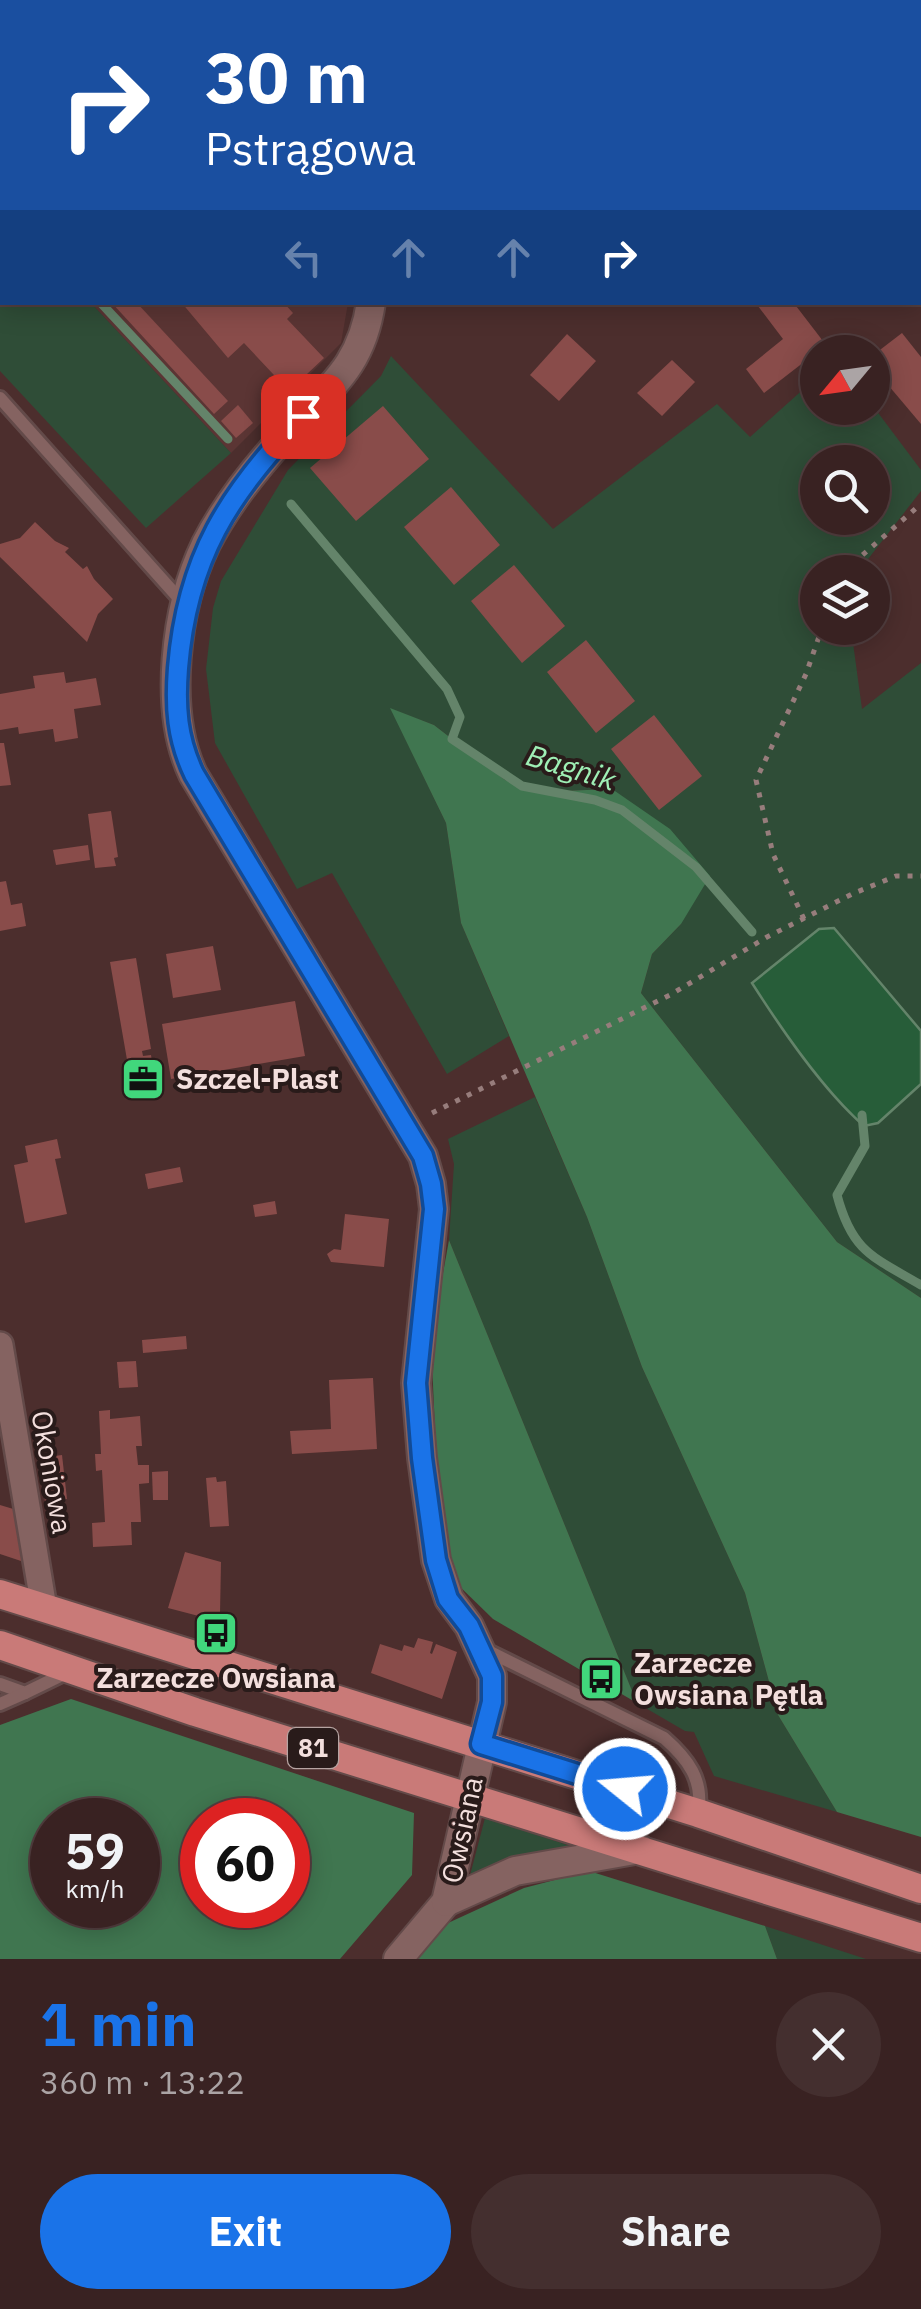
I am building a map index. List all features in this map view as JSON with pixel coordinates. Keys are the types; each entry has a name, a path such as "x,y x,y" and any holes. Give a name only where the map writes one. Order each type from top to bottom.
{"main road":[{"name":"81","path":"0,1594 698,1813 921,1889"},
{"name":"81","path":"0,1645 195,1712 921,1938"}],"street":[{"name":"Owsiana","path":"371,305 358,354 344,374 282,438 206,544 186,606 176,719 184,754 423,1156 431,1184 434,1209 416,1383 430,1523 448,1599 480,1647 492,1676 492,1702 446,1902 398,1959"},
{"name":"Okoniowa","path":"0,1346 44,1608"},
{"path":"446,1902 515,1870 640,1849"}],"lane":[{"path":"0,398 186,606"},
{"path":"480,1647 664,1738 687,1759 702,1793 698,1813"},
{"path":"0,1704 72,1670"},
{"path":"0,1684 25,1693"}],"path":[{"path":"862,555 921,504"},
{"path":"804,919 773,854 756,780 816,645"},
{"path":"405,1128 670,995 767,937 896,876 921,876"}],"shaded area":[{"path":"0,305 93,305 231,453 146,528 0,371"},
{"path":"93,305 348,305 341,343 231,453"},
{"path":"391,356 553,529 717,404 750,437 800,392 800,425 887,425 921,470 921,491 890,531 890,445 800,445 800,535 887,535 871,555 800,555 800,645 853,645 862,709 921,663 921,1298 837,1242 641,993 652,954 681,924 612,789 560,791 505,780 434,725 391,709 446,823 461,923 509,1036 447,1074 332,873 297,889 215,743 206,669 213,608 221,581 288,470 381,376"},
{"path":"390,708 434,725 505,780 560,791 612,789 670,829 710,876 681,924 652,954 641,993 837,1242 921,1298 921,1837 837,1812 778,1715 745,1593 642,1367 587,1217 461,923 446,823"},
{"path":"834,928 921,1031 921,1084 878,1123 864,1126 818,1077 752,983 819,929"},
{"path":"535,1097 587,1217 642,1367 745,1593 778,1715 837,1812 714,1776 694,1732 685,1731 637,1703 449,1240 454,1164 448,1139"},
{"path":"449,1240 637,1703 493,1619 452,1579 439,1521 431,1340"},
{"path":"71,1699 414,1813 412,1875 340,1959 0,1959 0,1725"},
{"path":"485,1818 586,1851 468,1883"},
{"path":"589,1871 765,1926 777,1959 414,1959 448,1923 524,1888"},
{"path":"765,1926 866,1959 777,1959"}],"building":[{"path":"114,305 139,305 228,401 214,414"},
{"path":"184,305 286,305 293,313 287,319 324,358 289,391 244,343 228,358"},
{"path":"757,305 795,305 818,335 800,335 800,365 764,393 746,369 783,339"},
{"path":"902,333 921,357 921,424 890,387 890,342"},
{"path":"567,334 596,361 559,401 530,375"},
{"path":"672,360 695,382 662,416 637,393"},
{"path":"238,405 253,423 236,438 221,421"},
{"path":"383,406 429,459 356,521 310,468"},
{"path":"451,487 500,545 454,585 404,527"},
{"path":"35,522 69,548 65,552 83,569 87,566 113,599 98,614 87,642 0,557 0,544 20,538"},
{"path":"514,565 565,626 522,663 471,601"},
{"path":"586,640 635,701 596,733 547,672"},
{"path":"64,672 66,683 96,678 101,705 74,709 78,738 55,742 53,729 19,734 18,727 0,730 0,694 35,688 33,676"},
{"path":"654,715 702,776 659,810 611,749"},
{"path":"0,743 4,743 11,785 0,786"},
{"path":"111,811 116,866 95,868 88,814"},
{"path":"88,845 90,860 56,865 53,850"},
{"path":"6,881 11,905 22,903 26,926 0,931 0,882"},
{"path":"213,946 221,990 173,998 166,954"},
{"path":"136,958 151,1049 142,1051 143,1056 151,1055 157,1096 134,1100 110,962"},
{"path":"295,1001 305,1056 171,1079 162,1024"},
{"path":"57,1139 61,1158 55,1159 67,1214 25,1223 14,1165 28,1162 25,1146"},
{"path":"180,1167 183,1182 148,1189 145,1174"},
{"path":"275,1201 277,1214 255,1217 253,1205"},
{"path":"345,1214 389,1219 384,1267 331,1262 327,1254 341,1250"},
{"path":"186,1336 187,1349 143,1353 142,1340"},
{"path":"136,1361 138,1387 119,1388 117,1362"},
{"path":"373,1378 377,1449 292,1454 290,1431 331,1429 329,1380"},
{"path":"110,1410 110,1419 140,1416 142,1446 136,1446 138,1465 149,1465 149,1483 139,1484 141,1522 131,1522 132,1545 93,1547 92,1523 105,1522 102,1470 96,1471 95,1454 101,1454 99,1411"},
{"path":"62,1455 67,1499 45,1502 40,1458"},
{"path":"168,1471 168,1500 153,1500 152,1472"},
{"path":"216,1477 217,1482 226,1481 229,1526 210,1527 206,1478"},
{"path":"0,1505 20,1511 24,1562 0,1554"},
{"path":"185,1552 221,1562 220,1613 214,1620 168,1608"},
{"path":"418,1638 433,1642 432,1654 436,1644 457,1652 442,1699 371,1673 380,1644 402,1651 404,1645 414,1648"}],"waterway":[{"name":"Bagnik","path":"103,305 228,439"},
{"name":"Bagnik","path":"291,504 447,689 460,717 452,739 522,786 595,800 622,810 696,867 752,932"},
{"path":"862,1115 865,1146 837,1195 843,1214 867,1251 921,1285"}],"place":[{"name":"Szczel-Plast","path":"143,1079"},
{"name":"Zarzecze Owsiana","path":"216,1633"},
{"name":"Zarzecze Owsiana Pętla","path":"601,1679"}],"route":[{"path":"303,416 259,466 206,544 180,639 176,687 179,734 194,774 423,1156 434,1209 416,1383 422,1458 436,1560 448,1599 469,1626 492,1676 492,1702 481,1744 625,1789"}]}
